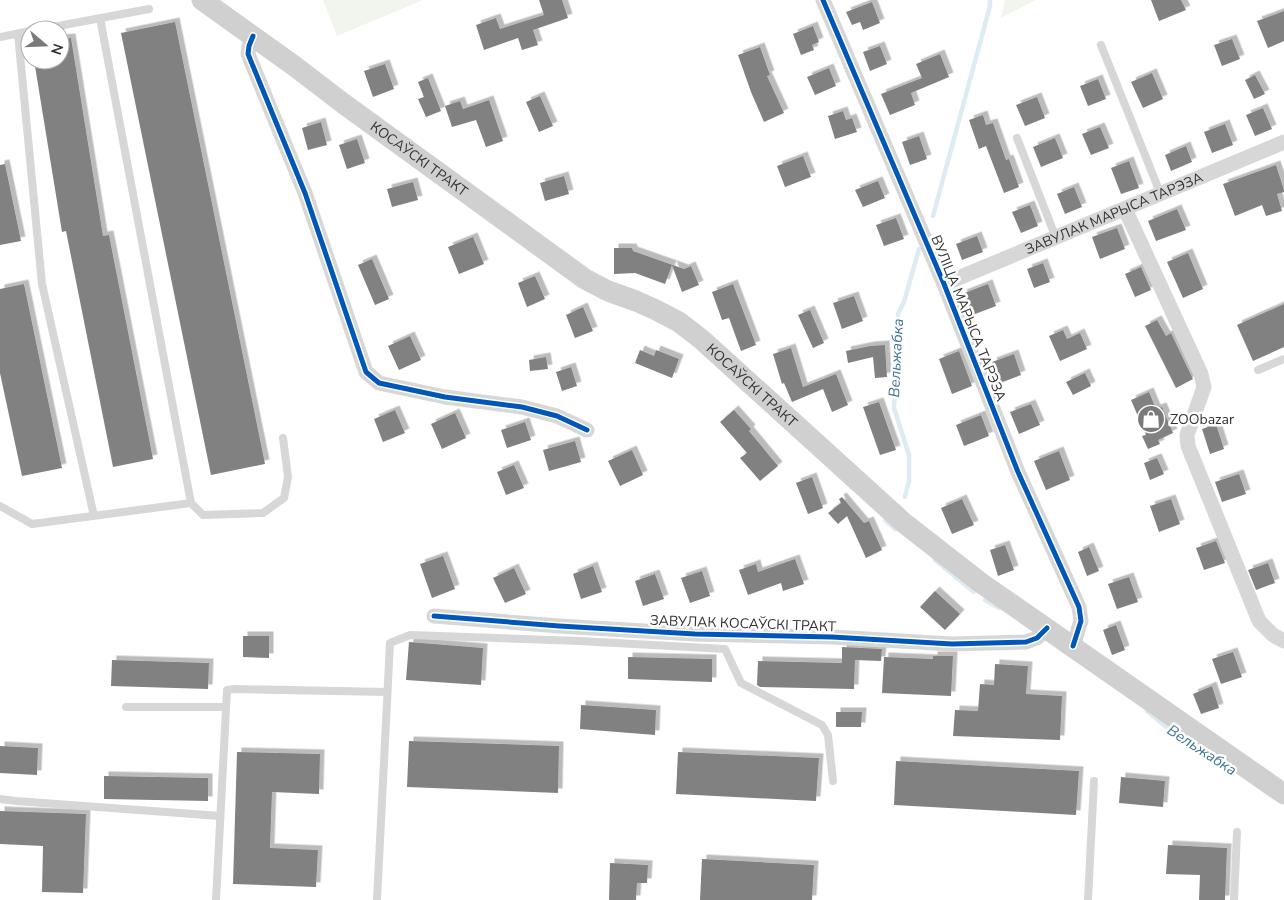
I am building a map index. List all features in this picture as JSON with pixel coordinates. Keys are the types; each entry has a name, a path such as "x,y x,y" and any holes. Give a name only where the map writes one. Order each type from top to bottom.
{"main road":[{"name":"КОСАЎСКІ ТРАКТ","path":"202,0 585,278 608,291 636,301 678,322 701,339 904,523 981,583 1284,794"}],"street":[{"name":"ВУЛІЦА МАРЫСА ТАРЭЗА","path":"823,0 944,284 1018,472 1079,607 1080,621 1073,646"},
{"path":"253,36 248,54 305,192 366,372 379,383 445,397 522,407 557,416 587,430"},
{"name":"ЗАВУЛАК МАРЫСА ТАРЭЗА","path":"944,284 1284,142"},
{"path":"1125,209 1201,374 1204,387 1187,435 1188,446 1259,621 1273,635 1284,641"},
{"name":"ЗАВУЛАК КОСАЎСКІ ТРАКТ","path":"434,616 685,634 832,637 952,644 1026,642 1037,638 1047,628"}],"lane":[{"path":"70,24 149,9"},
{"path":"100,18 191,503 203,515 263,513 284,498 288,477 283,438"},
{"path":"0,37 18,34 42,284 94,516"},
{"path":"1101,45 1160,195"},
{"path":"1017,138 1056,238"},
{"path":"1258,370 1284,359"},
{"path":"0,506 32,524 191,503"},
{"path":"377,900 390,644 410,635 579,641 725,649 741,683 822,725 828,735 833,781"},
{"path":"216,900 227,690 388,692"},
{"path":"126,707 226,707"},
{"path":"1088,900 1094,781"},
{"path":"0,799 16,802 220,816"},
{"path":"1234,900 1237,832"}],"shaded area":[{"path":"323,0 423,0 337,36"},
{"path":"1005,0 1036,0 1001,18"}],"building":[{"path":"539,0 562,0 568,18 533,30 538,45 522,50 518,38 484,50 476,25 496,18 500,29 544,15"},
{"path":"1151,0 1181,0 1186,10 1159,21"},
{"path":"872,2 880,23 863,30 860,22 852,25 846,12"},
{"path":"1284,11 1284,41 1268,48 1257,21"},
{"path":"175,22 265,464 211,475 121,33"},
{"path":"813,26 819,42 812,45 814,50 801,55 793,34"},
{"path":"70,38 103,236 109,235 153,459 113,467 66,231 62,232 36,70 70,70"},
{"path":"1232,39 1240,59 1222,66 1214,45"},
{"path":"880,46 887,64 870,71 863,52"},
{"path":"760,47 770,75 767,76 784,113 764,122 738,55"},
{"path":"940,54 949,77 911,93 915,105 890,115 881,94 922,78 916,64"},
{"path":"385,64 394,89 373,97 364,71"},
{"path":"829,68 836,86 815,95 807,77"},
{"path":"1152,73 1163,99 1143,108 1131,82"},
{"path":"1255,75 1265,94 1254,99 1245,80"},
{"path":"428,78 441,111 426,117 418,99 424,97 418,82"},
{"path":"1098,79 1106,99 1088,106 1080,86"},
{"path":"540,96 553,126 539,132 526,102"},
{"path":"1037,97 1045,118 1025,126 1016,105"},
{"path":"489,100 503,141 486,147 476,120 452,127 445,106 460,101 463,109"},
{"path":"1263,108 1272,129 1255,136 1246,115"},
{"path":"843,111 846,120 852,118 857,132 835,139 828,116"},
{"path":"983,115 986,125 993,123 1006,160 1009,159 1019,187 1004,193 986,146 979,149 969,120"},
{"path":"321,122 327,145 308,150 302,128"},
{"path":"1225,124 1233,145 1212,153 1204,132"},
{"path":"1100,127 1109,148 1091,155 1082,134"},
{"path":"919,136 927,159 910,165 902,142"},
{"path":"1055,138 1063,158 1041,167 1033,147"},
{"path":"357,139 365,163 347,169 339,145"},
{"path":"1186,146 1192,162 1171,171 1165,155"},
{"path":"803,156 811,177 785,187 777,166"},
{"path":"1129,161 1139,188 1121,194 1111,168"},
{"path":"5,164 21,241 0,245 0,165"},
{"path":"1276,165 1284,190 1284,192 1277,194 1282,211 1266,216 1262,205 1235,216 1223,184"},
{"path":"564,176 569,194 545,201 540,183"},
{"path":"878,181 885,198 863,207 855,190"},
{"path":"413,182 418,200 392,207 387,189"},
{"path":"1074,187 1082,207 1065,214 1057,194"},
{"path":"1030,205 1038,226 1021,233 1012,212"},
{"path":"1177,209 1186,230 1156,241 1148,221"},
{"path":"896,218 904,239 884,246 876,225"},
{"path":"1117,228 1125,249 1100,259 1092,237"},
{"path":"977,236 983,252 962,260 956,244"},
{"path":"473,237 484,264 459,274 448,247"},
{"path":"614,248 632,248 633,251 684,269 691,266 699,285 682,292 672,265 665,284 635,273 614,274"},
{"path":"1188,253 1203,289 1183,298 1167,262"},
{"path":"372,259 389,299 375,305 358,265"},
{"path":"1043,263 1050,282 1034,288 1027,269"},
{"path":"1141,267 1151,290 1135,297 1125,274"},
{"path":"535,276 545,299 527,307 518,283"},
{"path":"24,284 62,468 22,476 0,373 0,289"},
{"path":"733,284 756,345 741,351 729,318 722,320 712,292"},
{"path":"988,284 996,306 970,316 962,294"},
{"path":"854,296 863,321 842,329 833,303"},
{"path":"1284,304 1284,347 1253,361 1237,325"},
{"path":"583,307 593,331 575,338 566,315"},
{"path":"810,310 824,343 813,348 798,315"},
{"path":"1157,320 1166,336 1171,333 1193,379 1176,388 1145,326"},
{"path":"1063,330 1067,339 1080,333 1087,349 1060,361 1049,336"},
{"path":"410,336 421,360 399,370 388,346"},
{"path":"885,345 887,377 875,378 873,357 848,363 846,351"},
{"path":"791,348 803,387 836,374 848,405 832,412 823,389 792,402 784,383 782,384 773,354"},
{"path":"640,350 654,356 656,350 679,359 672,378 635,363"},
{"path":"959,351 972,386 952,394 939,359"},
{"path":"1014,354 1021,375 1000,383 992,362"},
{"path":"546,357 548,369 530,371 529,360"},
{"path":"571,367 577,386 562,391 556,372"},
{"path":"1085,373 1091,386 1073,395 1066,382"},
{"path":"1149,392 1156,409 1162,407 1173,433 1158,440 1160,444 1148,449 1142,436 1146,435 1131,400"},
{"path":"879,402 896,450 880,455 863,407"},
{"path":"1031,404 1040,425 1019,434 1010,412"},
{"path":"395,410 405,433 383,442 374,419"},
{"path":"734,410 751,429 749,431 778,466 760,481 740,458 747,453 720,422"},
{"path":"455,413 466,438 442,449 431,424"},
{"path":"981,415 989,436 964,446 956,425"},
{"path":"525,422 531,440 507,448 501,430"},
{"path":"1216,424 1224,449 1210,454 1202,429"},
{"path":"575,441 581,462 549,471 543,450"},
{"path":"632,450 643,475 620,486 608,461"},
{"path":"1059,451 1070,480 1046,490 1034,461"},
{"path":"1157,458 1164,474 1150,480 1144,463"},
{"path":"514,465 524,488 506,495 497,472"},
{"path":"1239,474 1246,494 1222,502 1215,482"},
{"path":"812,477 823,508 808,514 796,483"},
{"path":"842,497 864,523 869,521 882,550 866,558 847,516 838,524 828,513 841,503 839,499"},
{"path":"962,499 974,525 952,534 941,508"},
{"path":"1171,499 1180,524 1159,532 1150,506"},
{"path":"1216,541 1225,563 1204,570 1196,548"},
{"path":"1005,545 1014,570 998,576 990,550"},
{"path":"1089,547 1099,571 1087,576 1078,552"},
{"path":"443,556 455,589 432,598 420,564"},
{"path":"795,559 804,584 783,591 781,583 748,595 739,570 756,564 758,572"},
{"path":"1268,563 1275,583 1256,590 1248,570"},
{"path":"593,566 602,592 581,599 573,574"},
{"path":"514,568 526,594 505,603 493,578"},
{"path":"702,571 710,596 690,603 681,578"},
{"path":"655,574 664,599 643,606 635,581"},
{"path":"1129,577 1138,602 1117,609 1108,584"},
{"path":"935,591 960,614 945,630 920,607"},
{"path":"1116,625 1125,650 1112,655 1103,630"},
{"path":"243,636 269,636 269,658 243,657"},
{"path":"409,642 483,648 481,685 406,680"},
{"path":"842,647 882,649 881,661 855,660 854,689 760,687 757,685 758,661 842,663"},
{"path":"1233,652 1242,677 1221,684 1212,659"},
{"path":"933,656 953,656 951,696 882,693 884,657 933,659"},
{"path":"628,657 712,659 712,682 628,679"},
{"path":"112,660 209,663 208,689 111,686"},
{"path":"995,664 1028,666 1026,694 1062,696 1060,740 953,736 955,710 978,711 980,684 994,685"},
{"path":"1212,686 1219,708 1201,714 1193,694"},
{"path":"581,705 656,710 655,735 580,729"},
{"path":"836,712 862,712 861,727 836,727"},
{"path":"409,741 559,746 558,793 407,787"},
{"path":"0,746 38,748 37,775 0,773"},
{"path":"237,752 320,754 319,794 272,792 270,848 318,850 316,887 233,884"},
{"path":"678,752 819,758 816,801 676,794"},
{"path":"896,761 1079,771 1076,815 894,805"},
{"path":"104,776 208,778 208,801 104,799"},
{"path":"1121,777 1165,781 1163,807 1119,803"},
{"path":"0,811 86,814 83,893 42,892 43,846 0,844"},
{"path":"1168,845 1227,848 1225,900 1199,900 1200,875 1166,874"},
{"path":"702,859 814,865 812,900 700,900"},
{"path":"610,863 648,865 647,883 637,883 636,900 609,900"}],"waterway":[{"name":"Вельжабка","path":"933,216 990,6 990,0"},
{"name":"Вельжабка","path":"905,497 909,481 909,455 894,408 895,344 898,314 904,302 919,249"},
{"name":"Вельжабка","path":"885,520 895,529"},
{"name":"Вельжабка","path":"935,560 974,592"},
{"name":"Вельжабка","path":"985,600 999,608"},
{"name":"Вельжабка","path":"1147,711 1165,726 1217,760"}],"cycle path":[{"path":"823,0 944,284 1018,472 1079,607 1081,621 1073,646"},
{"path":"253,36 248,54 305,193 366,372 379,383 445,397 522,407 557,416 587,430"},
{"path":"434,616 695,634 832,637 952,644 1026,642 1037,638 1047,628"}],"place":[{"name":"ZOObazar","path":"1151,419"}]}
